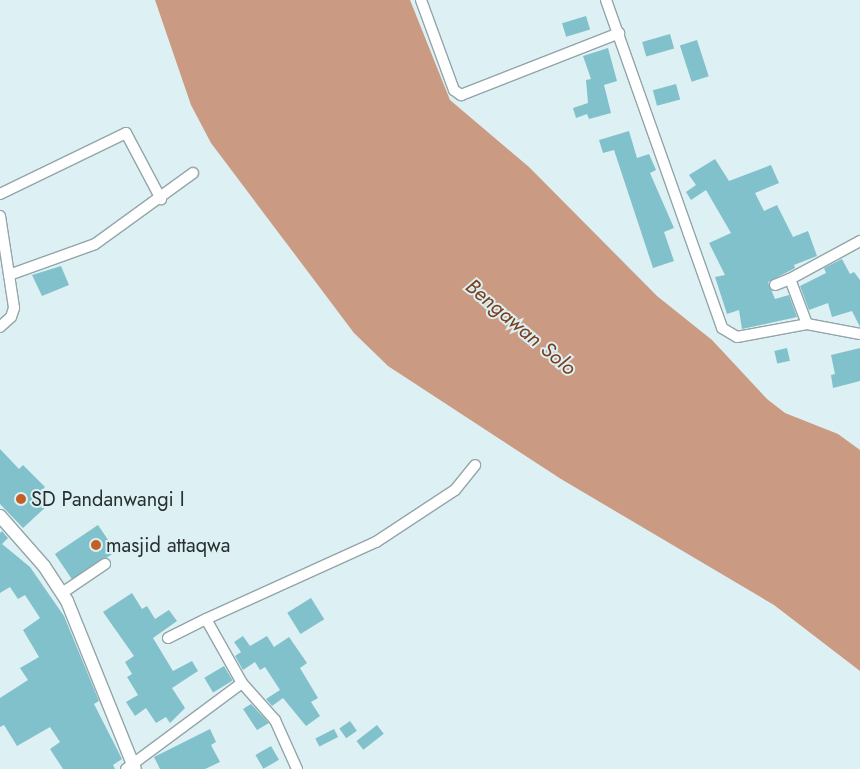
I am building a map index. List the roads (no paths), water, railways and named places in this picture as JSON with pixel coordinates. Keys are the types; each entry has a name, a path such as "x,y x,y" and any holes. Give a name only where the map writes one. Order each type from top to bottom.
{"street":[{"path":"421,0 454,90 461,95 619,33"},
{"path":"606,0 722,328 736,337 807,324 860,334"},
{"path":"0,194 126,133 161,199"},
{"path":"9,275 95,244 161,199 193,173"},
{"path":"0,219 14,308 11,317 0,327"},
{"path":"775,285 790,279 860,241"},
{"path":"790,279 807,324"},
{"path":"168,638 376,542 455,490 474,465"},
{"path":"0,516 44,566 62,593 132,768 242,683"},
{"path":"62,593 105,564"},
{"path":"206,619 242,683 275,720 297,769"}],"water":[{"name":"Bengawan Solo","path":"155,0 410,0 450,100 529,167 657,296 712,340 767,399 785,413 838,434 860,450 860,671 774,605 561,479 388,366 354,333 211,143 191,105"}],"place":[{"name":"SD Pandanwangi I","path":"21,499"},
{"name":"masjid attaqwa","path":"96,545"}]}
